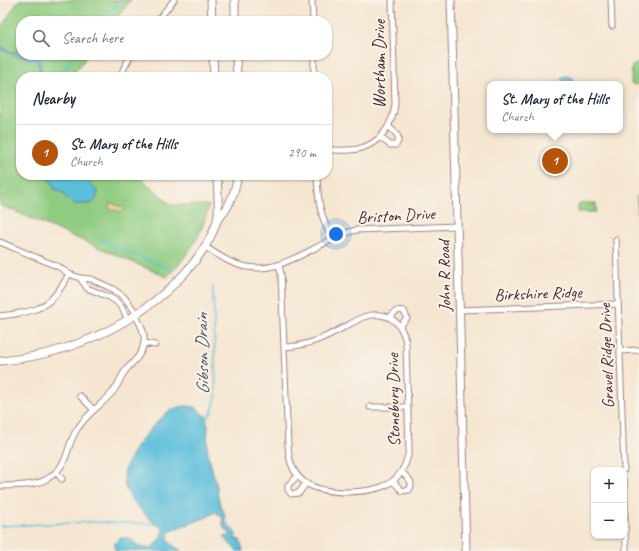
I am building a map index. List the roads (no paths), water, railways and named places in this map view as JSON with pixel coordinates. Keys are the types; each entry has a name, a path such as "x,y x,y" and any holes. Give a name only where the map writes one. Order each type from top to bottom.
{"main road":[{"path":"212,0 212,16"},
{"path":"235,0 236,16"},
{"name":"John R Road","path":"451,0 466,551"},
{"path":"213,60 214,72"},
{"path":"236,60 237,72"},
{"path":"217,180 217,220"},
{"path":"0,361 62,349 94,337 128,320 160,297 174,285 191,266 204,246 217,220 225,212 237,180"}],"street":[{"path":"161,16 174,0"},
{"path":"312,0 313,16"},
{"name":"Wortham Drive","path":"332,150 359,148 369,145 380,137 389,127 395,104 392,0"},
{"path":"611,0 612,26"},
{"path":"122,72 128,60"},
{"path":"314,60 314,72"},
{"name":"Wortham Drive","path":"380,137 390,145 394,146 398,143 399,137 389,127"},
{"path":"317,180 319,205 323,220 332,239"},
{"name":"Briston Drive","path":"204,246 232,262 256,268 279,265 348,232 367,229 458,226"},
{"name":"Gravel Ridge Drive","path":"616,240 624,467"},
{"path":"0,242 59,267 69,274 80,278 91,279 113,289 124,297 144,329 144,343 140,355 124,372 112,393 77,429 66,459 56,472 48,479 38,483 0,486"},
{"name":"Stonebury Drive","path":"279,265 281,274 288,452 292,465 298,476 306,484 326,491 359,491 377,489 393,481 407,462 409,450 406,343 400,326 390,318 378,314 370,315 363,317 315,342 301,346 284,347"},
{"path":"0,316 31,310 45,305 57,294 69,274"},
{"path":"80,278 87,288 109,297 119,304 128,320"},
{"path":"109,297 113,289"},
{"name":"Birkshire Ridge","path":"460,310 618,304"},
{"name":"Stonebury Drive","path":"390,318 396,311 404,311 407,318 400,326"},
{"path":"144,343 155,345"},
{"path":"620,351 639,350"},
{"path":"80,396 94,410"},
{"path":"370,407 408,407"},
{"path":"56,472 62,479"},
{"name":"Stonebury Drive","path":"393,481 402,491 409,490 411,488 412,482 401,472"},
{"path":"298,476 288,485 288,490 291,494 299,493 306,484"},
{"path":"625,503 626,551"}],"water":[{"path":"0,46 12,52 16,51 16,55 3,50 0,49"},
{"path":"33,60 39,60 41,65 40,72 40,72 38,63"},
{"path":"567,76 573,78 572,81 562,81 562,77"},
{"path":"50,180 87,180 98,192 96,199 91,204 75,204 68,200 61,191 54,189 54,185"},
{"path":"186,406 196,408 202,415 205,415 208,426 208,455 217,487 218,498 226,522 236,534 235,540 240,540 243,551 236,551 224,536 229,537 230,533 224,529 222,516 215,512 207,517 169,532 169,541 181,551 115,551 115,543 120,538 129,538 140,547 149,548 153,547 161,537 163,528 154,523 146,515 128,493 124,480 125,471 128,461 140,442 153,426 170,411"}],"waterway":[{"path":"107,16 120,0"},
{"path":"62,72 71,60"},
{"name":"Gibson Drain","path":"100,239 115,247 170,269"},
{"name":"Gibson Drain","path":"207,418 212,412 216,398 213,287"},
{"path":"0,526 90,522 155,524"}],"place":[{"name":"St. Mary of the Hills","path":"555,161"}]}
